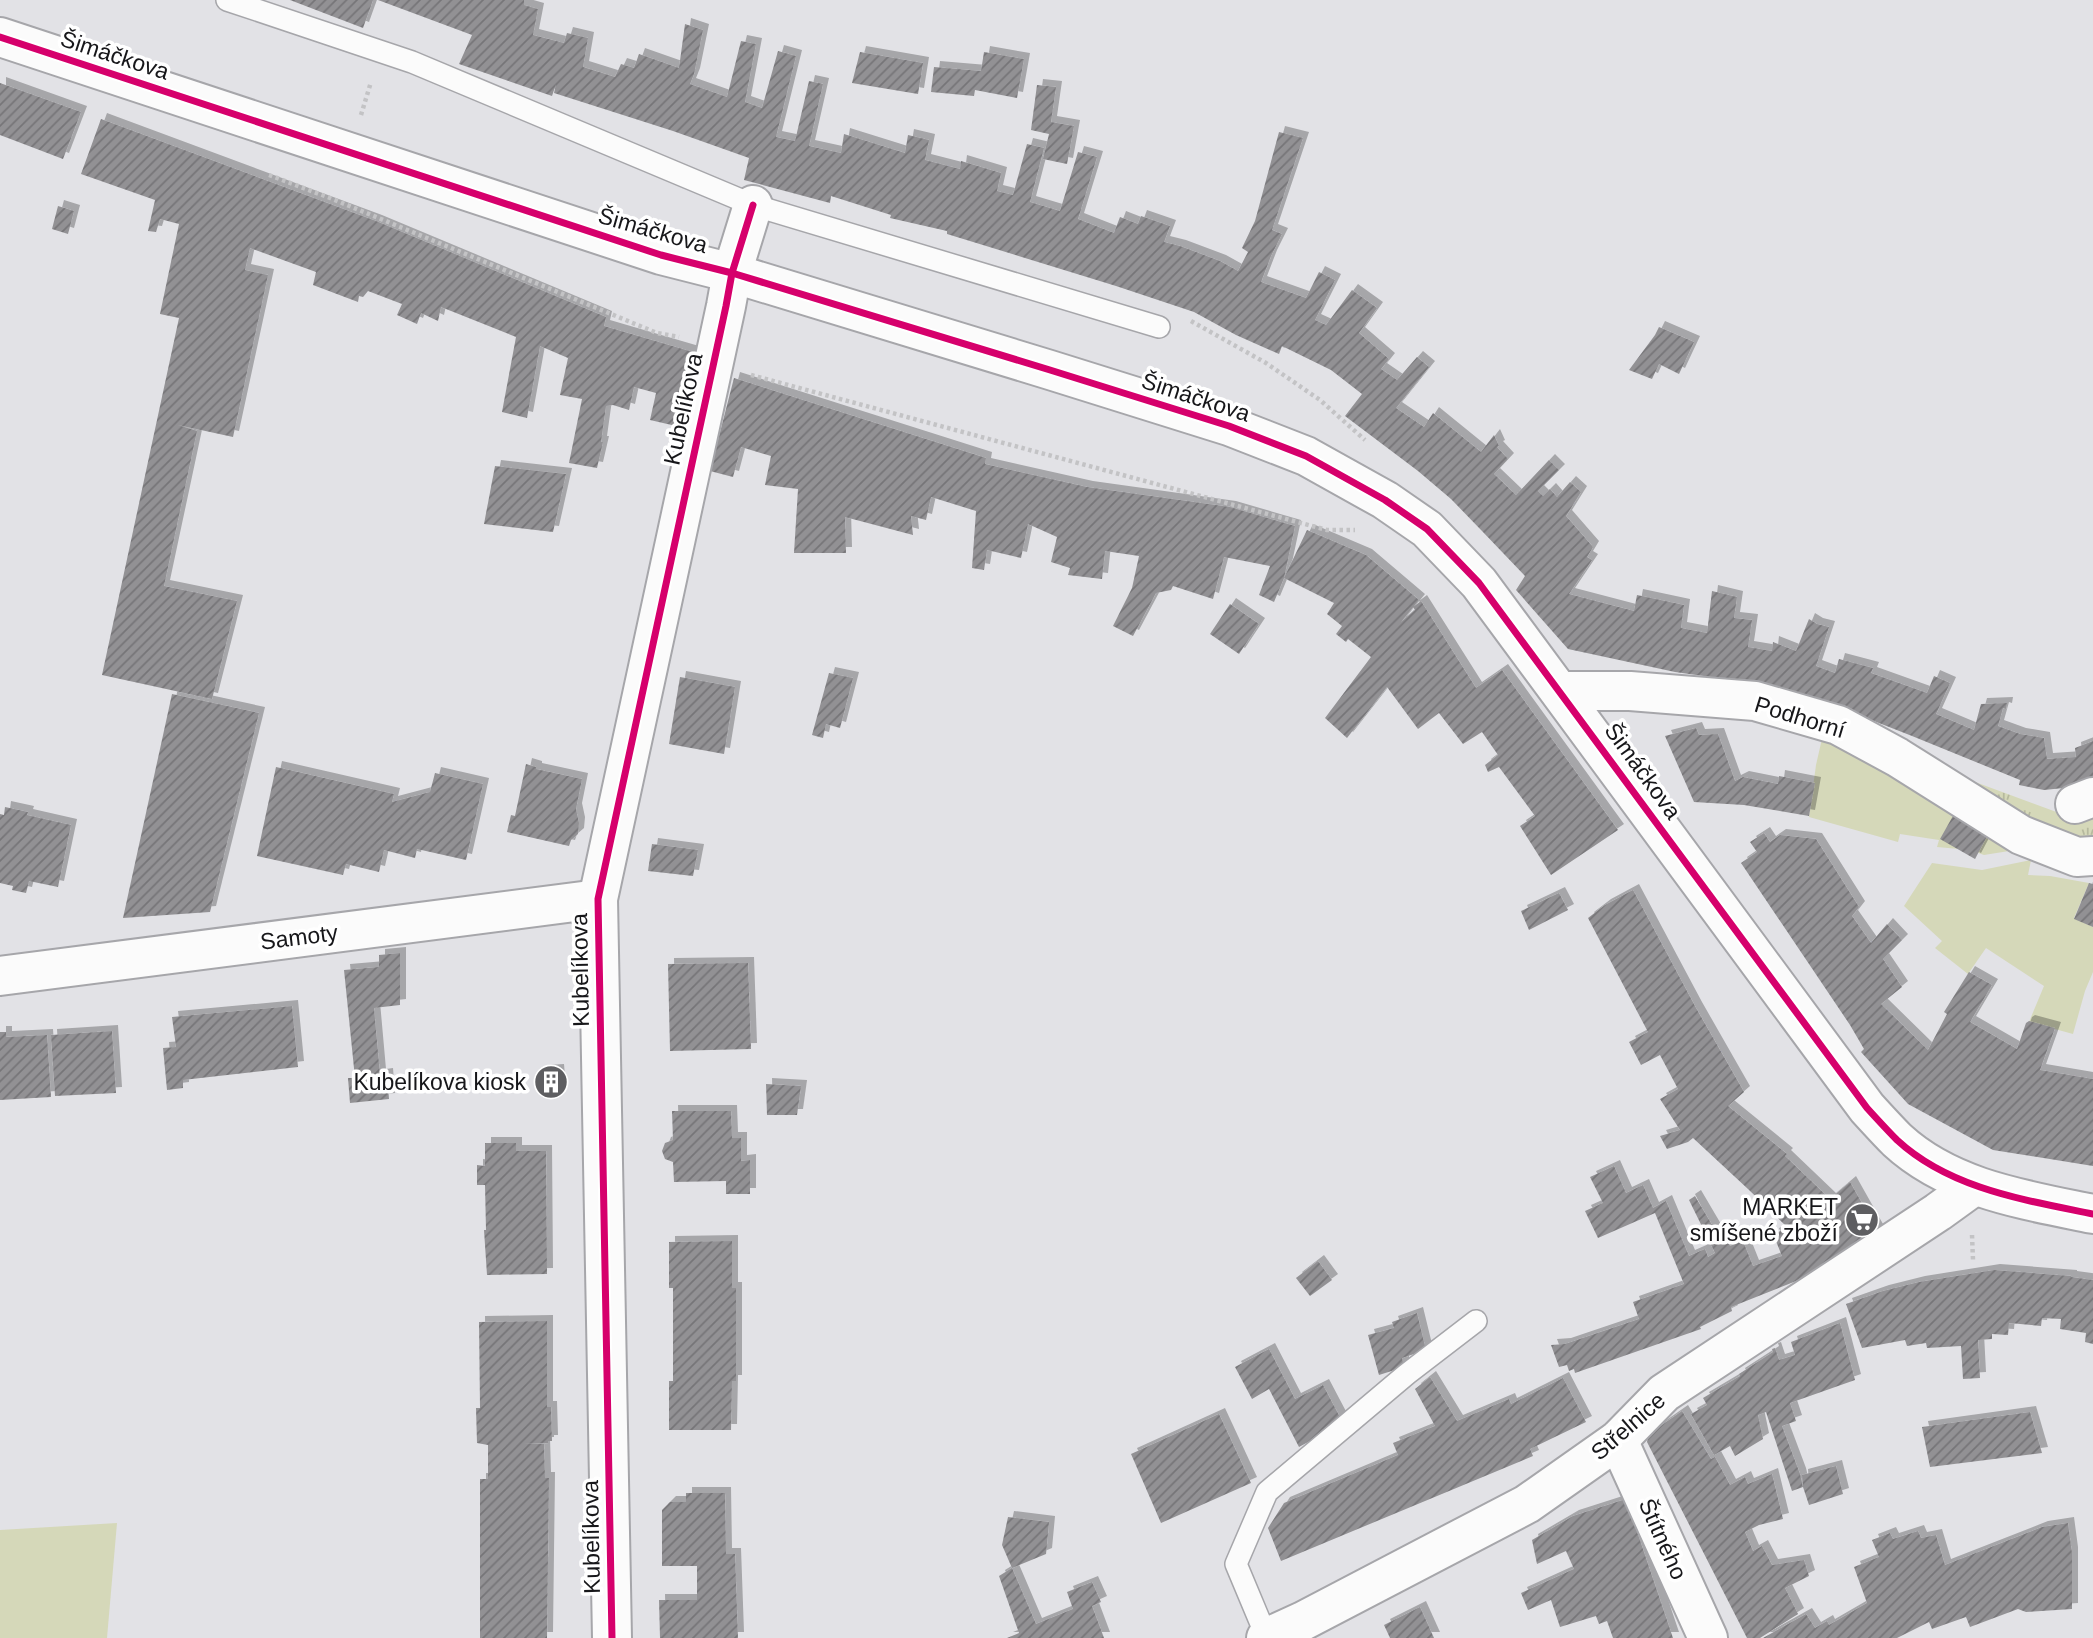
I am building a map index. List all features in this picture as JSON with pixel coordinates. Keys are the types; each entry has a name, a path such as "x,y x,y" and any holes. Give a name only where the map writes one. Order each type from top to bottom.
{"street":[{"name":"Šimáčkova","path":"0,37 661,255 732,273 1229,426 1306,456 1384,500 1427,529 1479,583 1867,1108 1898,1141 1950,1176 1974,1186 2093,1214"},
{"name":"Kubelíkova","path":"612,1638 598,898 732,273 753,205"},
{"name":"Podhorní","path":"1560,691 1630,691 1755,701 1838,725 1896,757 2021,835 2077,857 2093,856"},
{"name":"Samoty","path":"0,976 598,898"},
{"name":"Střelnice","path":"1267,1638 1303,1630 1527,1504 1618,1440 1664,1393 1974,1186"},
{"name":"Štítného","path":"1618,1440 1708,1638"}],"lane":[{"path":"227,0 412,62 753,205 1159,327"},
{"path":"1267,1638 1236,1564 1267,1492 1407,1374 1476,1321"}],"path":[{"path":"269,175 657,332 689,339"},
{"path":"745,373 1326,530 1360,530"}],"green space":[{"path":"1824,730 2034,847 1984,855 1970,850 1937,847 1939,840 1900,834 1898,842 1809,817"},
{"path":"1921,762 2070,817 2093,809 2093,843 2080,845"},
{"path":"2031,860 2028,875 2089,883 2074,918 2093,927 2093,972 2073,1034 2029,1022 2044,986 1986,948 1968,974 1935,948 1942,941 1904,906 1932,863 1982,870"},
{"path":"117,1523 107,1638 0,1638 0,1530"}],"building":[{"path":"290,0 373,0 363,28"},
{"path":"378,0 524,0 524,5 538,9 533,35 564,43 567,33 588,38 583,67 615,77 621,64 634,68 639,54 679,68 685,24 703,30 690,84 727,97 741,41 756,44 745,102 762,108 778,51 796,56 776,137 795,141 809,81 823,84 809,146 841,153 844,134 905,153 908,135 929,140 925,160 960,169 961,161 1001,173 997,191 1013,195 1027,144 1044,148 1030,202 1060,211 1078,152 1097,157 1078,219 1114,233 1120,217 1138,224 1141,216 1170,226 1164,242 1220,261 1238,271 1248,252 1242,248 1255,221 1279,132 1303,138 1272,230 1282,234 1261,282 1306,298 1319,272 1335,280 1315,320 1326,325 1352,290 1377,308 1359,333 1389,359 1381,369 1397,380 1417,357 1429,367 1396,408 1424,427 1433,413 1481,452 1494,435 1499,446 1497,447 1508,459 1494,474 1516,495 1549,460 1559,470 1538,491 1543,496 1550,489 1557,497 1570,482 1581,492 1566,516 1593,547 1587,557 1592,560 1569,594 1634,611 1637,595 1684,605 1681,628 1707,633 1712,591 1737,597 1734,618 1752,620 1748,647 1772,651 1773,642 1796,651 1809,619 1829,627 1816,666 1835,673 1839,659 1873,668 1871,673 1927,693 1934,676 1950,683 1936,714 1974,730 1981,704 2007,703 1998,726 2020,734 2044,738 2047,759 2076,757 2075,748 2093,741 2093,785 2044,790 2019,785 2020,780 1912,736 1768,685 1675,672 1568,649 1516,590 1525,576 1482,531 1451,499 1418,471 1345,416 1362,394 1331,370 1282,346 1279,354 1194,312 947,234 947,231 890,218 891,215 831,196 830,203 744,180 749,158 554,93 556,84 552,96 459,64 472,35"},
{"path":"860,52 923,63 918,94 852,83"},
{"path":"984,52 1024,59 1017,98 975,90 974,96 931,92 934,67 981,71"},
{"path":"0,83 81,112 63,159 0,135"},
{"path":"1037,85 1056,87 1051,122 1074,126 1067,164 1043,159 1049,134 1031,130"},
{"path":"101,119 376,221 606,317 604,326 693,352 676,426 650,420 656,393 634,387 629,410 613,405 606,406 603,442 597,468 569,463 582,399 560,395 568,358 540,346 527,418 502,412 516,337 441,307 438,321 421,313 417,324 397,315 402,304 368,291 363,297 359,296 358,302 313,285 316,272 250,248 245,270 268,275 233,437 178,425 197,431 164,586 237,601 212,699 102,675 179,318 160,314 179,224 160,219 156,232 148,231 155,200 81,174"},
{"path":"58,206 74,211 68,234 52,229"},
{"path":"1659,327 1694,342 1679,374 1659,364 1652,379 1629,370"},
{"path":"734,378 986,458 985,464 1087,487 1230,507 1295,526 1284,578 1274,602 1259,595 1270,566 1224,557 1213,599 1173,586 1171,590 1156,593 1133,636 1113,626 1132,588 1139,556 1105,551 1102,579 1068,575 1070,568 1051,562 1057,537 1028,524 1021,558 987,550 984,570 972,568 976,511 931,497 926,520 911,516 913,535 845,517 846,553 794,553 798,489 765,485 771,456 741,447 733,477 710,471"},
{"path":"495,466 566,474 553,532 484,524"},
{"path":"1307,530 1366,555 1419,600 1414,606 1421,601 1476,688 1502,670 1618,830 1551,875 1520,826 1535,816 1499,767 1488,772 1485,765 1498,755 1482,732 1463,744 1439,713 1418,729 1387,687 1347,738 1325,718 1371,657 1348,639 1346,642 1336,634 1342,626 1327,614 1334,603 1284,578","holes":["1413,607 1415,610 1401,622"]},
{"path":"1230,604 1259,624 1239,654 1210,634"},
{"path":"829,673 853,678 840,728 826,724 823,738 812,735"},
{"path":"680,677 735,687 724,754 669,744"},
{"path":"172,694 259,713 210,912 123,918"},
{"path":"1696,728 1699,735 1718,734 1735,781 1743,777 1778,784 1779,776 1815,783 1809,816 1744,805 1694,802 1665,736"},
{"path":"526,764 536,769 582,779 576,809 578,834 569,846 507,832 511,815 515,816"},
{"path":"276,767 394,794 392,802 430,792 435,773 483,784 466,860 417,849 415,858 384,850 379,872 346,864 343,875 257,856"},
{"path":"5,807 71,825 58,887 29,881 26,893 12,890 13,886 0,883 0,814 4,815"},
{"path":"1958,807 1992,827 1975,859 1940,839"},
{"path":"1764,833 1770,842 1780,835 1816,839 1859,907 1852,916 1871,943 1887,924 1902,940 1883,959 1902,987 1881,1004 1928,1050 1947,1014 1944,1012 1969,972 1992,985 1970,1022 2017,1049 2029,1021 2055,1028 2040,1070 2093,1079 2093,1166 1993,1150 1908,1104 1861,1052 1864,1049 1850,1025 1741,863 1757,852 1750,842"},
{"path":"652,844 698,850 693,876 648,871"},
{"path":"2089,883 2093,884 2093,927 2074,919"},
{"path":"1633,890 1744,1092 1728,1106 1787,1154 1785,1156 1830,1199 1850,1182 1877,1230 1824,1270 1731,1307 1732,1311 1700,1327 1701,1329 1575,1373 1574,1369 1569,1371 1567,1365 1559,1367 1551,1345 1565,1344 1639,1319 1633,1302 1684,1284 1655,1213 1598,1238 1585,1211 1603,1203 1590,1177 1614,1166 1626,1193 1643,1185 1653,1208 1666,1201 1689,1256 1705,1249 1708,1257 1715,1253 1689,1200 1695,1196 1715,1230 1722,1226 1730,1246 1743,1241 1753,1266 1782,1256 1773,1234 1788,1228 1693,1138 1667,1149 1660,1136 1680,1130 1660,1099 1678,1089 1660,1055 1641,1065 1629,1042 1648,1032 1588,918"},
{"path":"1559,893 1568,910 1529,930 1521,911"},
{"path":"400,953 400,1005 374,1008 380,1075 387,1074 389,1099 350,1103 348,1078 355,1078 344,970 379,967 379,955"},
{"path":"748,963 751,1049 670,1051 668,964"},
{"path":"292,1006 298,1067 183,1080 183,1088 167,1090 163,1048 176,1047 172,1017"},
{"path":"112,1031 116,1093 55,1096 51,1035"},
{"path":"0,1032 6,1032 6,1037 47,1035 51,1097 0,1100"},
{"name":"Kubelíkova kiosk","path":"558,1070 560,1094 543,1095 542,1071"},
{"path":"766,1084 801,1086 797,1115 767,1115"},
{"path":"672,1111 731,1111 732,1138 741,1138 741,1161 750,1160 750,1194 726,1194 726,1181 674,1182 673,1162 665,1159 662,1151 665,1143 673,1140"},
{"path":"485,1143 516,1143 516,1151 546,1151 547,1274 487,1275 485,1185 477,1185 477,1165 485,1166"},
{"path":"732,1241 732,1288 736,1288 736,1381 732,1381 731,1430 669,1430 669,1381 673,1381 673,1288 669,1288 669,1242"},
{"path":"1318,1261 1332,1280 1310,1296 1296,1278"},
{"path":"1994,1270 2093,1280 2093,1344 2085,1342 2086,1333 2060,1329 2061,1319 2042,1318 2041,1326 2009,1323 2008,1335 1992,1334 1992,1339 1978,1340 1980,1378 1963,1379 1961,1346 1927,1348 1926,1343 1907,1346 1905,1340 1862,1348 1846,1304 1919,1282"},
{"path":"1417,1313 1426,1350 1402,1358 1404,1367 1379,1375 1368,1335 1394,1328 1392,1322"},
{"path":"547,1321 547,1407 551,1407 552,1441 524,1444 544,1444 545,1478 549,1478 547,1638 480,1638 480,1479 488,1479 488,1445 477,1443 476,1408 480,1408 479,1322"},
{"path":"1840,1323 1855,1380 1790,1403 1796,1421 1782,1426 1803,1487 1792,1491 1766,1412 1758,1415 1763,1439 1735,1456 1730,1446 1714,1455 1691,1414 1707,1405 1703,1398 1740,1376 1739,1374 1773,1352 1772,1349 1775,1348 1779,1360 1795,1355 1791,1342"},
{"path":"1269,1349 1295,1399 1323,1385 1343,1423 1299,1447 1269,1389 1252,1399 1235,1367"},
{"path":"1430,1377 1457,1421 1509,1399 1511,1404 1563,1378 1586,1422 1530,1449 1533,1456 1281,1561 1268,1528 1284,1503 1398,1455 1393,1443 1435,1426 1415,1389"},
{"path":"1682,1411 1711,1459 1715,1457 1730,1485 1745,1477 1748,1484 1772,1474 1783,1519 1745,1532 1753,1551 1762,1546 1772,1565 1804,1560 1809,1576 1785,1588 1798,1614 1760,1638 1747,1638 1647,1442 1649,1434"},
{"path":"2030,1412 2042,1453 1930,1467 1922,1427"},
{"path":"1219,1414 1251,1483 1161,1523 1131,1454"},
{"path":"1836,1466 1843,1494 1809,1505 1802,1475"},
{"path":"686,1493 725,1493 726,1554 735,1554 738,1638 660,1638 659,1600 697,1600 697,1566 662,1566 662,1510 670,1502 686,1502"},
{"path":"1626,1499 1673,1638 1613,1638 1607,1621 1599,1624 1596,1616 1560,1627 1551,1600 1528,1610 1521,1593 1574,1569 1566,1551 1537,1564 1532,1540 1573,1516"},
{"path":"1008,1517 1049,1522 1046,1554 1012,1568 1002,1545"},
{"path":"2068,1523 2072,1553 2072,1609 2026,1612 2018,1609 1970,1627 1966,1617 1932,1629 1929,1622 1897,1638 1763,1638 1806,1614 1815,1628 1827,1621 1829,1625 1867,1603 1854,1567 1879,1557 1872,1540 1890,1533 1893,1539 1918,1531 1921,1538 1936,1535 1945,1565 2042,1527"},
{"path":"1012,1568 1036,1624 1073,1609 1067,1592 1092,1582 1101,1602 1092,1606 1104,1638 1007,1638 1019,1633 999,1576"},
{"path":"1420,1607 1434,1638 1390,1638 1384,1625"}],"cycle path":[{"path":"0,37 661,255 732,273 1229,426 1306,456 1385,500 1427,529 1479,583 1867,1108 1897,1140 1918,1157 1964,1181 2015,1197 2093,1214"},
{"path":"612,1638 598,899 732,273 753,205"}],"place":[{"name":"Kubelíkova kiosk","path":"551,1082"},
{"name":"MARKET smíšené zboží","path":"1862,1220"}]}
